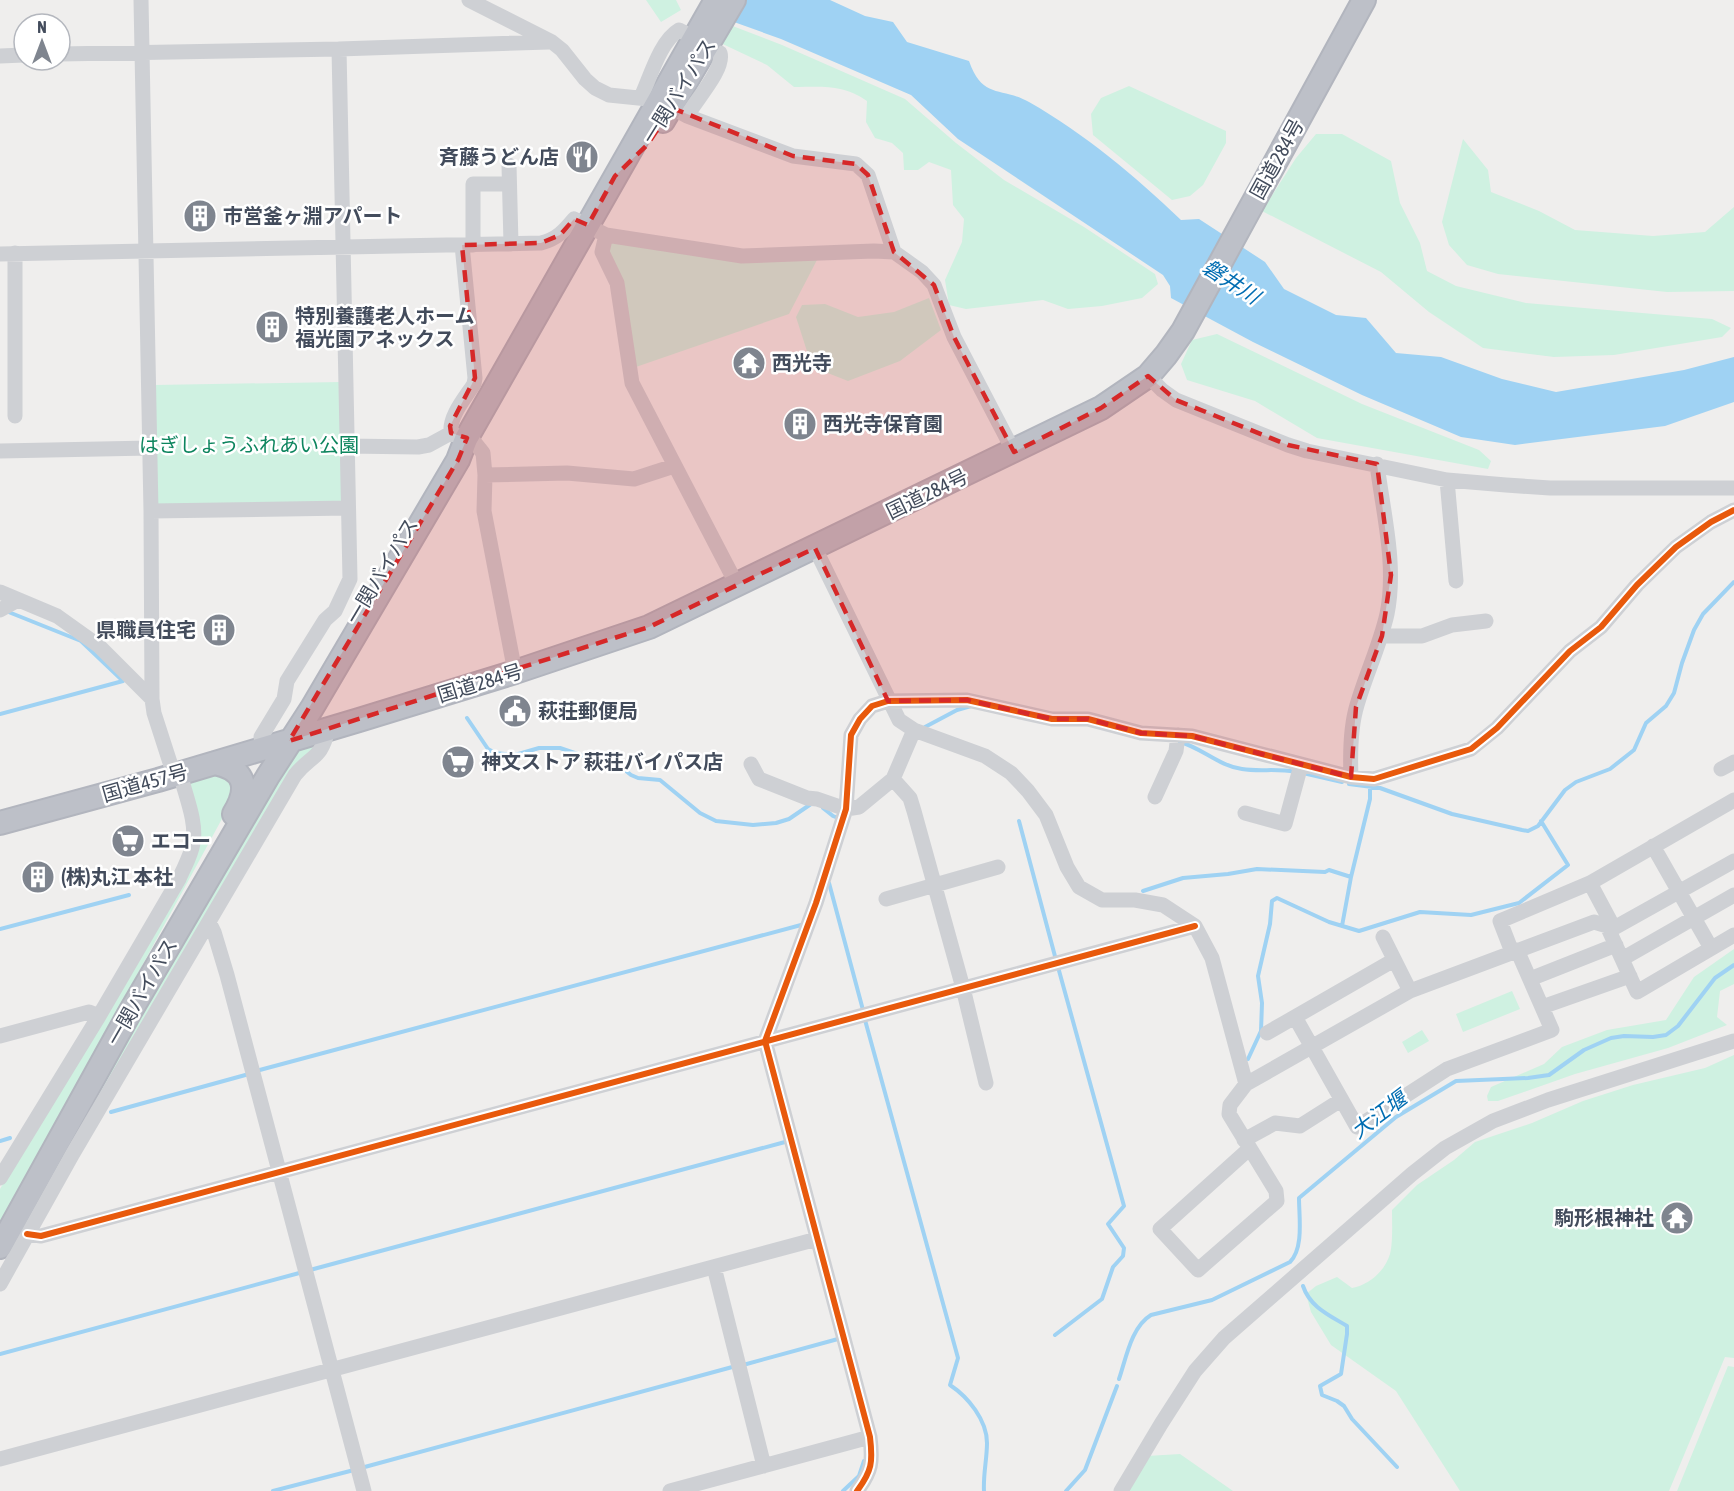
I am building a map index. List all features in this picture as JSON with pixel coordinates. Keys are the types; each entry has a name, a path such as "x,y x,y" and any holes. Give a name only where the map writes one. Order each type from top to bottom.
{"highway":[{"name":"一関バイパス","path":"703,40 716,0"},
{"name":"一関バイパス","path":"6,1256 130,1012 289,741 310,694 451,455 458,436 597,230 615,176 665,105 703,40 734,0"},
{"name":"国道284号","path":"289,741 515,672 650,627 1014,452 1101,408 1148,376 1183,331 1364,0"},
{"name":"国道457号","path":"0,823 289,741"},
{"path":"130,1012 154,960 241,803 244,793 241,778 230,768 215,763"}],"street":[{"path":"0,1178 179,879 193,843 193,832 177,774 154,713 152,699 147,251 141,0"},
{"path":"469,0 552,42 562,50 585,79 595,88 609,95 665,105 793,156 856,164 868,175 894,252"},
{"path":"665,105 716,74 722,59 703,40"},
{"path":"72,54 552,42"},
{"path":"263,748 261,737 284,699 287,681 325,620 335,611 350,579 339,49"},
{"path":"509,165 511,244"},
{"path":"509,184 473,184 467,245 475,378 474,384 453,417 450,426 458,436 475,443 483,453 484,511 515,672"},
{"path":"15,416 8,254 541,243 560,235 574,219 597,230 742,256 874,250 894,252 922,272 934,285 954,337 1014,452"},
{"path":"597,230 616,283 632,383 736,585"},
{"path":"1148,376 1176,400 1288,445 1447,480 1550,488 1734,488"},
{"path":"347,446 429,445 458,436"},
{"path":"0,451 150,448"},
{"path":"1351,777 1350,747 1356,707 1382,636 1388,611 1391,575 1377,464"},
{"path":"485,475 567,473 634,479 674,466"},
{"path":"1447,480 1456,581"},
{"path":"151,511 348,508"},
{"path":"857,1491 868,1477 871,1467 873,1455 870,1437 765,1041 816,903 846,809 851,735 860,719 872,706 888,701 967,700 1052,719 1088,719 1141,733 1192,736 1351,777 1374,779 1471,749 1497,728 1570,651 1601,627 1636,585 1676,547 1711,522 1734,510"},
{"path":"815,548 899,720 914,730 985,756 1011,772 1028,790 1046,815 1067,867 1079,886 1102,900 1135,900 1163,904 1195,926 1212,958 1246,1084"},
{"path":"0,592 57,616 99,646 152,699"},
{"path":"0,610 18,600"},
{"path":"1382,636 1422,636 1452,625 1486,621"},
{"path":"0,1284 6,1256 27,1234 295,775 320,753 325,745 328,729"},
{"path":"751,764 759,779 807,798 846,809 859,807 892,779 914,730"},
{"path":"1155,797 1176,752 1178,735"},
{"path":"1245,813 1285,824 1301,765"},
{"path":"892,779 910,798 963,988 986,1083"},
{"path":"1295,1017 1357,1127 1447,1069 1552,1030 1530,978 1500,921 1590,883 1734,800"},
{"path":"1653,846 1711,948"},
{"path":"1341,1100 1300,1126 1275,1123 1246,1144 1160,1229 1198,1270 1277,1201 1276,1191 1246,1144 1229,1114 1230,1105 1246,1084 1410,991 1594,922 1610,927 1734,861"},
{"path":"886,899 998,867"},
{"path":"1590,883 1637,992 1734,935"},
{"path":"1530,978 1619,952 1694,918 1734,895"},
{"path":"209,921 227,975 364,1491"},
{"path":"27,1234 41,1236 1195,926"},
{"path":"1383,937 1410,991"},
{"path":"1267,1033 1394,960"},
{"path":"1542,1007 1630,976"},
{"path":"0,1036 89,1012 99,1016"},
{"path":"1121,1491 1195,1371 1224,1338 1444,1148 1492,1121 1548,1100 1734,1041"},
{"path":"0,1459 817,1239"},
{"path":"714,1267 764,1466"},
{"path":"670,1491 870,1437"}],"highlighted area":[{"path":"672,108 793,156 856,164 868,175 894,252 934,285 954,337 1014,452 1101,408 1148,376 1176,400 1288,445 1377,464 1391,575 1382,636 1356,707 1351,777 1192,736 1141,733 1088,719 1052,719 967,700 888,701 815,548 649,627 289,741 458,460 467,438 451,433 450,426 475,378 462,245 541,243 560,235 574,219 588,225 615,176 647,145"}],"green space":[{"path":"646,0 676,0 681,10 661,22"},
{"path":"730,25 782,45 905,99 1004,180 1084,227 1155,274 1158,284 1142,298 1102,306 1068,309 1043,300 966,309 949,305 945,280 962,242 964,219 953,205 951,170 929,162 918,170 904,170 903,153 892,143 875,138 866,122 867,101 841,89 794,87 767,65 712,39"},
{"path":"1129,86 1226,131 1226,143 1203,185 1190,196 1172,200 1093,135 1091,114 1101,98"},
{"path":"1316,134 1342,134 1391,161 1400,203 1420,243 1427,271 1456,286 1526,303 1712,319 1731,328 1722,337 1614,355 1554,357 1483,348 1429,312 1381,272 1262,211 1296,158"},
{"path":"1463,139 1488,170 1491,192 1539,211 1575,230 1653,236 1705,232 1734,207 1734,291 1667,292 1498,274 1467,265 1449,245 1442,222"},
{"path":"610,240 818,258 789,314 633,368 607,253"},
{"path":"929,298 941,330 900,361 848,381 820,370 813,370 796,317 802,305 825,304 858,317 894,312"},
{"path":"1217,334 1362,404 1479,450 1491,461 1488,469 1317,438 1255,401 1187,380 1181,364 1192,340"},
{"name":"はぎしょうふれあい公園","path":"341,382 344,505 156,507 154,385"},
{"path":"315,745 9,1255 6,1254 137,1017 288,761 302,747"},
{"path":"226,772 236,793 0,1227 0,1189 188,872 190,785 193,779"},
{"path":"1734,949 1734,984 1720,991 1717,1017 1727,1025 1668,1048 1575,1074 1498,1101 1488,1101 1487,1096 1491,1087 1544,1064 1562,1047 1607,1030 1666,1020 1694,977"},
{"path":"1512,991 1520,1009 1463,1032 1456,1014"},
{"path":"1422,1030 1429,1041 1408,1053 1402,1042"},
{"path":"1734,1055 1734,1358 1725,1357 1669,1491 1460,1491 1396,1391 1331,1345 1311,1312 1306,1294 1316,1286 1337,1277 1352,1288 1376,1276 1390,1254 1392,1210 1417,1185 1454,1160 1475,1142 1532,1123 1583,1101 1633,1085 1705,1068"},
{"path":"1728,1366 1734,1367 1734,1491 1677,1491"},
{"path":"1180,1454 1233,1491 1128,1491 1147,1456"}],"water":[{"name":"磐井川","path":"708,0 830,0 865,16 893,22 907,42 969,61 974,73 986,87 1019,97 1050,114 1090,142 1181,220 1199,219 1265,262 1284,289 1336,315 1366,318 1396,353 1441,357 1502,379 1556,392 1684,370 1734,357 1734,402 1665,426 1515,445 1461,437 1362,395 1253,342 1171,298 1170,286 1163,275 958,139 911,95 781,39 720,17"}],"waterway":[{"path":"1349,784 1380,788 1452,814 1522,830 1528,831 1538,826 1565,790 1576,782 1610,769 1634,750 1646,723 1666,706 1674,693 1694,630 1703,614 1734,582"},
{"path":"0,714 123,681 81,641 6,611"},
{"path":"925,727 957,710 971,706"},
{"path":"467,718 488,749 495,753 515,755 539,748 560,748 598,761 616,763 638,778 660,780 700,813 716,821 753,825 776,823 789,819 811,804"},
{"path":"1180,742 1234,767 1295,772"},
{"path":"1303,773 1342,782"},
{"path":"1342,926 1370,799 1370,787"},
{"path":"823,808 838,818"},
{"path":"1019,821 1056,960"},
{"path":"1248,1059 1261,1031 1262,1003 1258,976 1270,924 1272,901 1277,898 1329,922 1359,931 1420,912 1471,915 1519,903 1568,865 1541,821"},
{"path":"1143,891 1183,878 1257,869 1325,872 1329,870 1351,877"},
{"path":"829,883 863,1010"},
{"path":"0,929 129,895"},
{"path":"256,1071 801,925"},
{"name":"大江堰","path":"1119,1379 1134,1335 1144,1320 1151,1315 1212,1300 1290,1262 1299,1241 1299,1198 1396,1117 1456,1081 1549,1075 1584,1050 1611,1038 1666,1035 1678,1026 1715,978 1734,965"},
{"path":"1055,1335 1102,1299 1113,1267 1123,1256 1124,1248 1108,1224 1124,1206 1058,967"},
{"path":"865,1020 958,1358 950,1385 975,1410 984,1426 987,1449 984,1491"},
{"path":"111,1112 249,1074"},
{"path":"0,1141 10,1138"},
{"path":"310,1270 785,1142"},
{"path":"0,1354 303,1272"},
{"path":"1303,1286 1315,1305 1347,1326 1341,1374 1320,1386 1322,1395 1344,1406 1352,1419 1397,1467"},
{"path":"743,1365 838,1339"},
{"path":"361,1468 736,1366"},
{"name":"大江堰","path":"1066,1491 1085,1470 1117,1386"},
{"path":"843,1491 859,1476 864,1461"},
{"path":"273,1491 354,1470"}],"cycle path":[{"path":"857,1491 866,1478 870,1466 870,1437 765,1041 816,903 846,809 851,735 860,719 872,706 888,701 967,700 1052,719 1088,719 1141,733 1192,736 1351,777 1374,779 1471,749 1497,728 1570,651 1601,627 1637,585 1676,547 1711,522 1734,510"},
{"path":"27,1234 41,1236 1195,926"}],"place":[{"name":"斉藤うどん店","path":"582,157"},
{"name":"市営釜ヶ淵アパート","path":"200,216"},
{"name":"特別養護老人ホーム 福光園アネックス","path":"272,327"},
{"name":"西光寺","path":"749,363"},
{"name":"西光寺保育園","path":"800,424"},
{"name":"県職員住宅","path":"219,630"},
{"name":"萩荘郵便局","path":"515,711"},
{"name":"神文ストア 萩荘バイパス店","path":"458,762"},
{"name":"エコー","path":"128,841"},
{"name":"(株)丸江 本社","path":"38,877"},
{"name":"駒形根神社","path":"1677,1218"}]}
